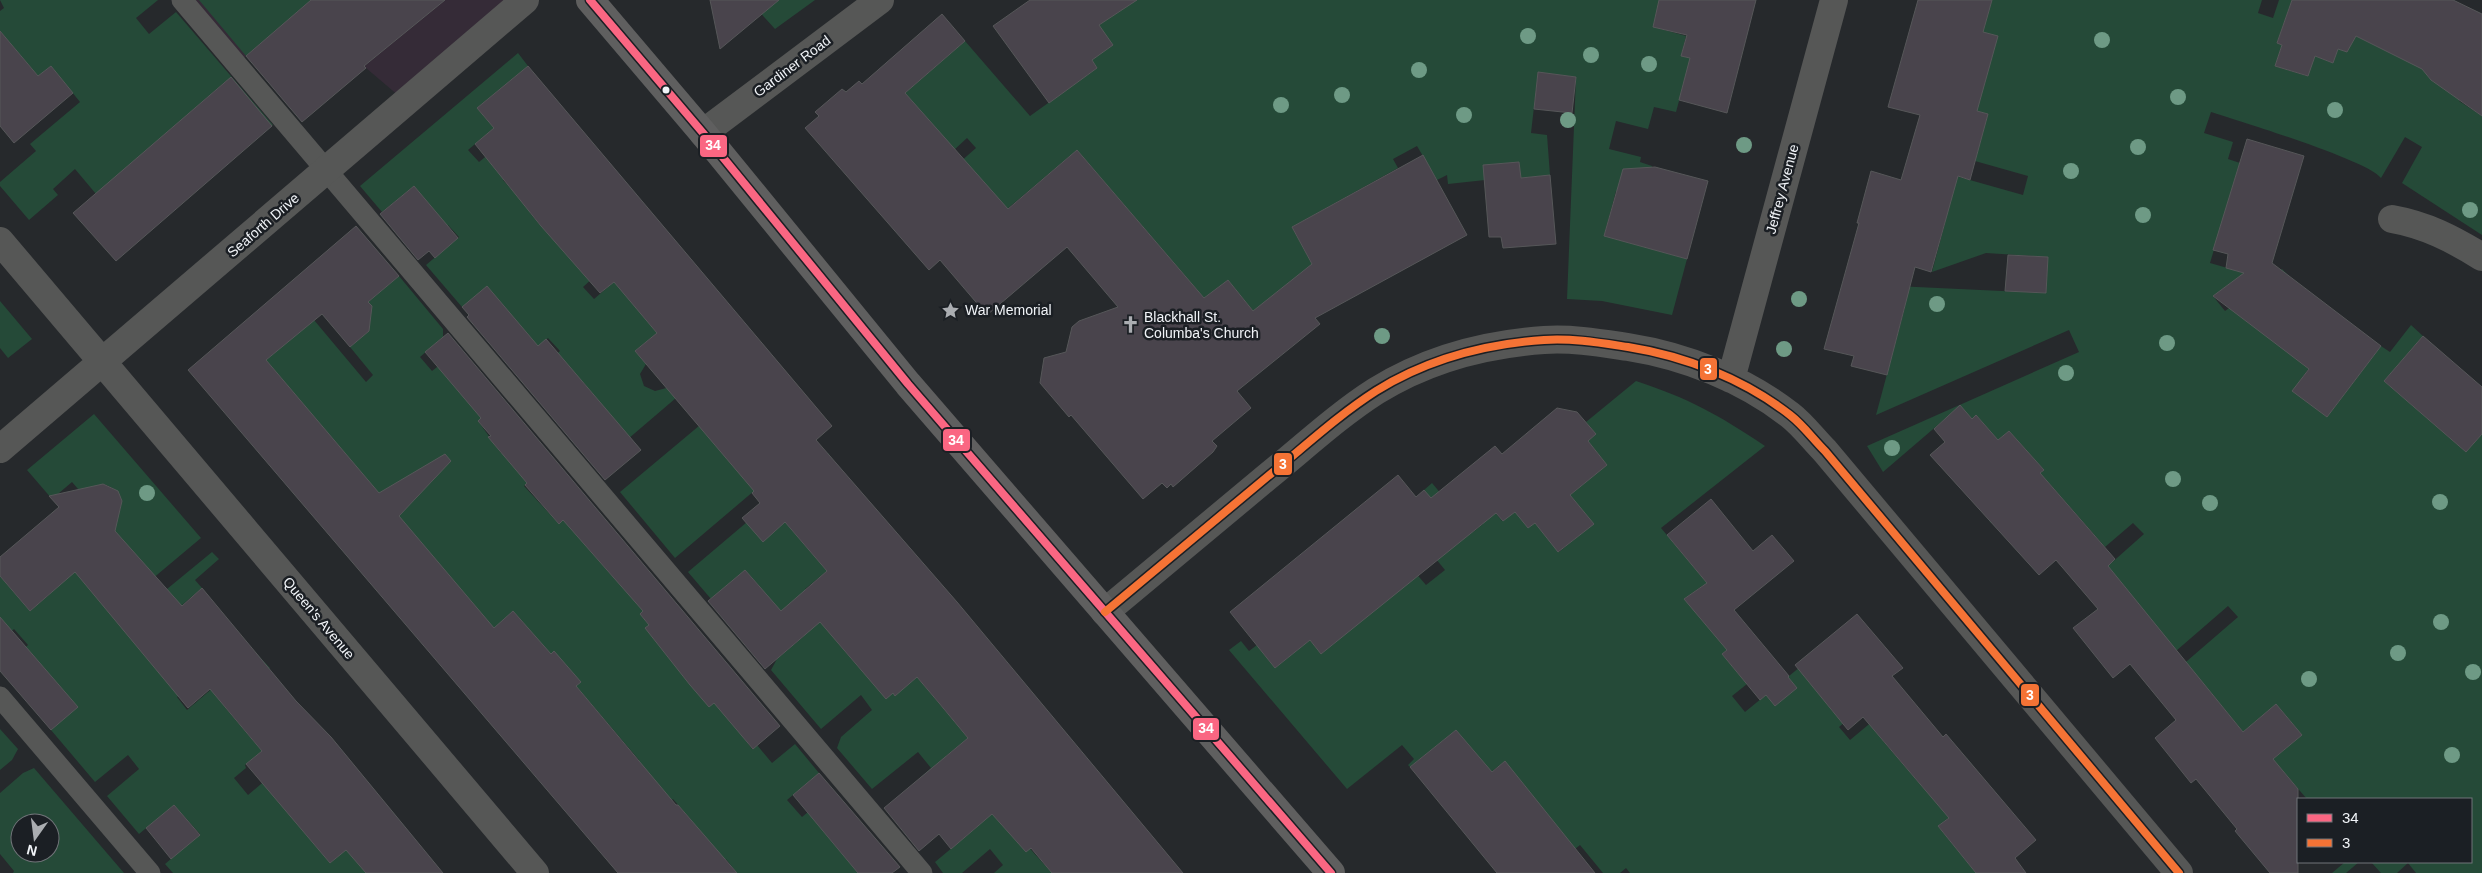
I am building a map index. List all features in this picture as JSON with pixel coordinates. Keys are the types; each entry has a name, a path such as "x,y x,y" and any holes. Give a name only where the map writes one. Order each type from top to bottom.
{"main road":[{"path":"590,0 704,133 902,377 1331,873"}],"street":[{"name":"Seaforth Drive","path":"0,450 525,0"},
{"name":"Gardiner Road","path":"704,133 880,0"},
{"name":"Jeffrey Avenue","path":"1731,378 1834,0"},
{"path":"2392,219 2411,223 2446,235 2482,258"},
{"name":"Queen's Avenue","path":"0,241 535,873"},
{"path":"1104,612 1327,427 1376,391 1420,368 1455,355 1545,340 1592,342 1642,350 1688,362 1731,378 1763,396 1791,416 1825,451 2179,873"}],"lane":[{"path":"182,0 922,873"},
{"path":"0,698 150,873"}],"shaded area":[{"path":"182,0 519,0 406,102 366,68 310,2 237,64"}],"green space":[{"path":"0,0 158,0 136,18 149,34 176,12 273,125 268,129 226,81 96,194 75,169 53,189 58,195 29,220 0,186 0,182 36,151 30,144 80,102 51,66 38,76 0,31 0,11 4,8"},
{"path":"199,0 375,0 309,2 246,56"},
{"path":"765,0 815,0 775,29 756,8"},
{"path":"1125,0 1701,0 1654,27 1686,36 1681,56 1695,59 1685,79 1676,112 1654,107 1648,129 1616,121 1609,149 1641,157 1640,162 1652,166 1643,198 1616,191 1604,236 1687,259 1672,315 1602,301 1567,299 1576,77 1538,72 1531,133 1547,135 1550,175 1521,178 1519,162 1484,165 1485,180 1448,184 1447,175 1437,180 1417,146 1393,159 1398,168 1292,227 1335,307 1253,311 1228,280 1204,298 1077,150 1007,209 943,177 976,148 967,138 954,150 905,93 965,41 1030,116 1097,68 1092,60 1099,25 1128,4"},
{"path":"1992,0 2262,0 2258,13 2273,18 2279,0 2292,0 2277,43 2282,45 2275,66 2307,76 2315,56 2333,63 2338,49 2356,36 2406,61 2415,41 2425,71 2432,81 2437,83 2476,73 2459,101 2482,116 2482,235 2402,183 2422,147 2405,137 2381,178 2371,170 2352,161 2211,112 2204,133 2233,142 2228,159 2240,163 2210,263 2238,271 2266,258 2213,296 2225,311 2282,269 2292,279 2309,368 2293,391 2327,417 2381,346 2390,352 2411,325 2423,336 2384,381 2466,452 2482,434 2482,873 2416,873 2408,863 2472,863 2472,798 2306,798 2280,768 2242,784 2302,735 2276,704 2243,732 2199,678 2171,701 2158,686 2238,617 2228,606 2176,651 2082,589 2144,534 2133,523 2105,547 2048,482 2021,505 2017,501 1991,523 1988,519 2044,470 2009,431 1998,440 1976,415 1972,419 1960,406 1883,472 1867,446 2079,352 2069,330 1876,415 1905,307 1874,285 2046,293 2048,257 1986,253 1932,272 1945,223 1945,173 2023,195 2028,176 1975,161 1988,114 1961,107"},
{"path":"518,53 528,66 477,108 494,128 468,150 479,162 505,141 523,163 503,180 513,191 550,195 530,213 541,226 604,268 583,287 594,299 615,281 657,333 635,351 646,364 640,374 644,386 655,391 697,380 628,439 584,383 525,381 560,351 548,338 522,360 502,305 462,307 426,265 459,237 448,225 424,246 429,204 414,186 382,212 360,186"},
{"path":"399,276 443,329 443,337 420,357 432,371 456,352 503,399 478,421 501,453 554,460 524,486 559,524 587,499 583,542 612,576 666,592 640,614 649,625 767,711 741,734 752,749 757,745 772,763 795,744 819,773 787,800 802,817 808,812 858,873 737,873 726,859 714,869 692,821 673,799 662,808 630,769 639,760 576,686 581,682 531,671 524,623 513,611 496,631 397,515 416,498 417,493 381,496 266,360 314,320 366,382 373,375 350,347 369,331 368,302"},
{"path":"0,301 32,339 8,358 0,348"},
{"path":"1636,381 1703,408 1765,446 1661,528 1708,584 1684,599 1750,631 1722,654 1747,684 1732,696 1745,712 1800,667 1833,712 1836,711 1845,722 1839,727 1850,740 1904,695 1883,741 1926,791 1967,758 1978,772 1960,809 1938,826 1976,873 1630,873 1626,868 1620,873 1603,873 1580,845 1545,873 1505,761 1491,772 1456,730 1410,767 1408,765 1414,759 1402,745 1347,789 1229,650 1241,641 1249,651 1257,645 1275,668 1310,640 1321,654 1336,642 1407,563 1426,585 1445,570 1427,548 1424,490 1432,483 1473,532 1483,524 1473,511 1486,501 1502,521 1515,512 1535,523 1559,552 1593,524 1570,495 1607,465 1588,441 1596,434 1586,422"},
{"path":"718,410 793,483 828,453 834,461 755,530 764,540 785,522 827,571 805,589 838,643 861,670 891,644 895,695 917,677 968,738 946,756 1052,873 994,873 1003,865 990,849 962,873 943,873 935,862 977,827 919,779 931,768 918,752 872,789 837,748 841,737 872,710 861,695 821,729 771,670 777,659 804,636 792,621 756,652 760,587 745,570 711,599 688,572 773,500 761,485 675,558 620,492"},
{"path":"94,414 201,538 133,595 122,626 212,552 219,559 195,580 202,588 136,644 199,678 177,697 187,710 255,652 270,668 224,706 262,751 245,765 246,768 234,778 248,795 323,731 275,797 330,863 392,811 405,827 360,865 366,873 173,873 165,864 200,834 174,805 139,834 107,796 139,769 128,755 95,782 51,730 77,707 0,669 28,645 14,629 0,641 0,576 30,611 50,594 45,587 120,510 121,501 118,493 108,486 103,484 85,497 72,482 52,499 27,470"},
{"path":"0,729 18,749 12,760 0,770"},
{"path":"34,768 124,873 13,873 14,871 0,854 0,793 23,773"},
{"path":"2344,863 2358,863 2346,873 2332,873"},
{"path":"2372,863 2408,863 2397,873 2381,873"}],"building":[{"path":"311,0 445,0 364,66 366,68 302,122 246,56"},
{"path":"710,0 779,0 720,49"},
{"path":"1030,0 1137,0 1099,25 1113,45 1092,60 1097,68 1049,103 993,26"},
{"path":"1659,0 1756,0 1727,113 1679,100 1690,58 1681,56 1687,35 1653,27"},
{"path":"1918,0 1992,0 1983,32 1998,36 1977,111 1988,114 1970,180 1958,176 1931,272 1915,267 1887,375 1851,366 1854,356 1824,349 1859,223 1857,223 1871,171 1901,180 1920,115 1888,107"},
{"path":"2292,0 2453,0 2482,14 2482,116 2431,80 2422,69 2356,36 2347,52 2338,49 2333,63 2315,56 2308,76 2275,66 2282,45 2277,43"},
{"path":"942,14 965,41 905,93 1008,209 1077,150 1204,298 1228,280 1253,311 1312,264 1292,227 1423,155 1467,235 1315,318 1320,324 1237,391 1251,408 1212,441 1217,446 1213,452 1173,487 1171,484 1167,488 1162,483 1143,499 1071,415 1069,417 1040,383 1044,358 1066,352 1072,327 1079,321 1118,307 1067,247 987,315 940,260 929,270 805,128 819,116 815,112 842,89 846,92 859,81 862,84"},
{"path":"0,31 38,76 51,66 73,93 14,143 0,126"},
{"path":"528,66 832,426 816,440 957,602 1183,873 1052,873 1031,848 1026,852 992,814 951,849 939,834 919,851 884,808 968,738 939,703 917,677 895,696 893,693 886,699 820,622 765,669 708,601 745,570 781,611 827,571 785,522 763,542 742,518 760,503 752,493 754,491 635,351 657,333 614,282 600,293 541,226 475,144 494,128 477,108"},
{"path":"1538,72 1576,77 1572,113 1534,109"},
{"path":"231,77 272,126 116,261 73,213"},
{"path":"2247,139 2304,156 2272,263 2381,346 2327,417 2292,391 2309,369 2213,296 2244,273 2226,268 2228,254 2213,250"},
{"path":"1519,162 1521,178 1550,175 1556,244 1503,248 1501,237 1489,237 1483,165"},
{"path":"1655,167 1708,181 1687,259 1604,236 1623,169"},
{"path":"414,186 458,238 435,258 429,251 418,260 380,214"},
{"path":"356,226 399,276 368,302 372,306 369,331 350,347 322,314 266,360 379,493 445,454 451,461 399,516 494,628 513,611 551,654 554,651 581,682 576,686 676,805 737,873 618,873 188,370"},
{"path":"2008,255 2048,257 2046,293 2005,291"},
{"path":"487,286 538,346 546,339 641,450 605,480 467,317 469,315 462,307"},
{"path":"448,333 780,726 753,749 714,703 709,707 690,685 645,628 649,625 640,614 643,611 563,520 559,524 525,485 527,483 488,437 491,436 478,421 481,418 425,352"},
{"path":"2423,336 2482,387 2482,434 2466,452 2384,381"},
{"path":"1960,405 1972,419 1976,415 1998,440 2009,431 2044,470 2040,473 2115,559 2108,566 2243,732 2276,704 2302,735 2273,759 2298,789 2298,873 2270,873 2235,831 2237,829 2196,779 2191,783 2155,738 2176,720 2130,664 2113,678 2073,628 2098,609 2056,560 2039,575 1930,455 1945,442 1934,429"},
{"path":"1557,408 1577,412 1596,434 1588,441 1607,465 1570,495 1594,524 1558,552 1535,523 1528,528 1515,512 1503,521 1496,513 1321,654 1310,640 1275,668 1230,612 1398,475 1416,497 1424,490 1431,498 1495,446 1502,454"},
{"path":"103,484 118,491 122,501 115,531 182,606 202,588 296,701 331,737 443,873 366,873 346,850 330,863 246,764 262,751 210,689 188,708 75,572 30,611 0,576 0,557 59,507 49,496"},
{"path":"1711,499 1753,551 1772,535 1794,561 1734,610 1797,688 1775,706 1766,695 1760,700 1722,654 1727,650 1684,599 1707,583 1667,535"},
{"path":"1857,614 1903,668 1892,676 1943,737 1946,734 2036,840 2015,858 2026,873 1976,873 1938,826 1949,818 1863,717 1848,730 1795,665"},
{"path":"0,617 78,707 51,730 0,671"},
{"path":"1456,730 1492,772 1505,761 1595,873 1497,873 1410,767"},
{"path":"819,773 900,867 892,873 858,873 793,795"},
{"path":"174,805 200,835 171,859 146,828"}],"transit line":[{"name":"34","path":"590,0 703,133 908,384 1331,873"},
{"name":"3","path":"1105,612 1334,422 1376,391 1395,380 1457,355 1500,345 1544,340 1586,341 1671,356 1734,380 1772,402 1799,423 1825,451 2179,873"}],"place":[{"name":"War Memorial","path":"951,310"},
{"name":"Blackhall St. Columba's Church","path":"1130,325"}]}
